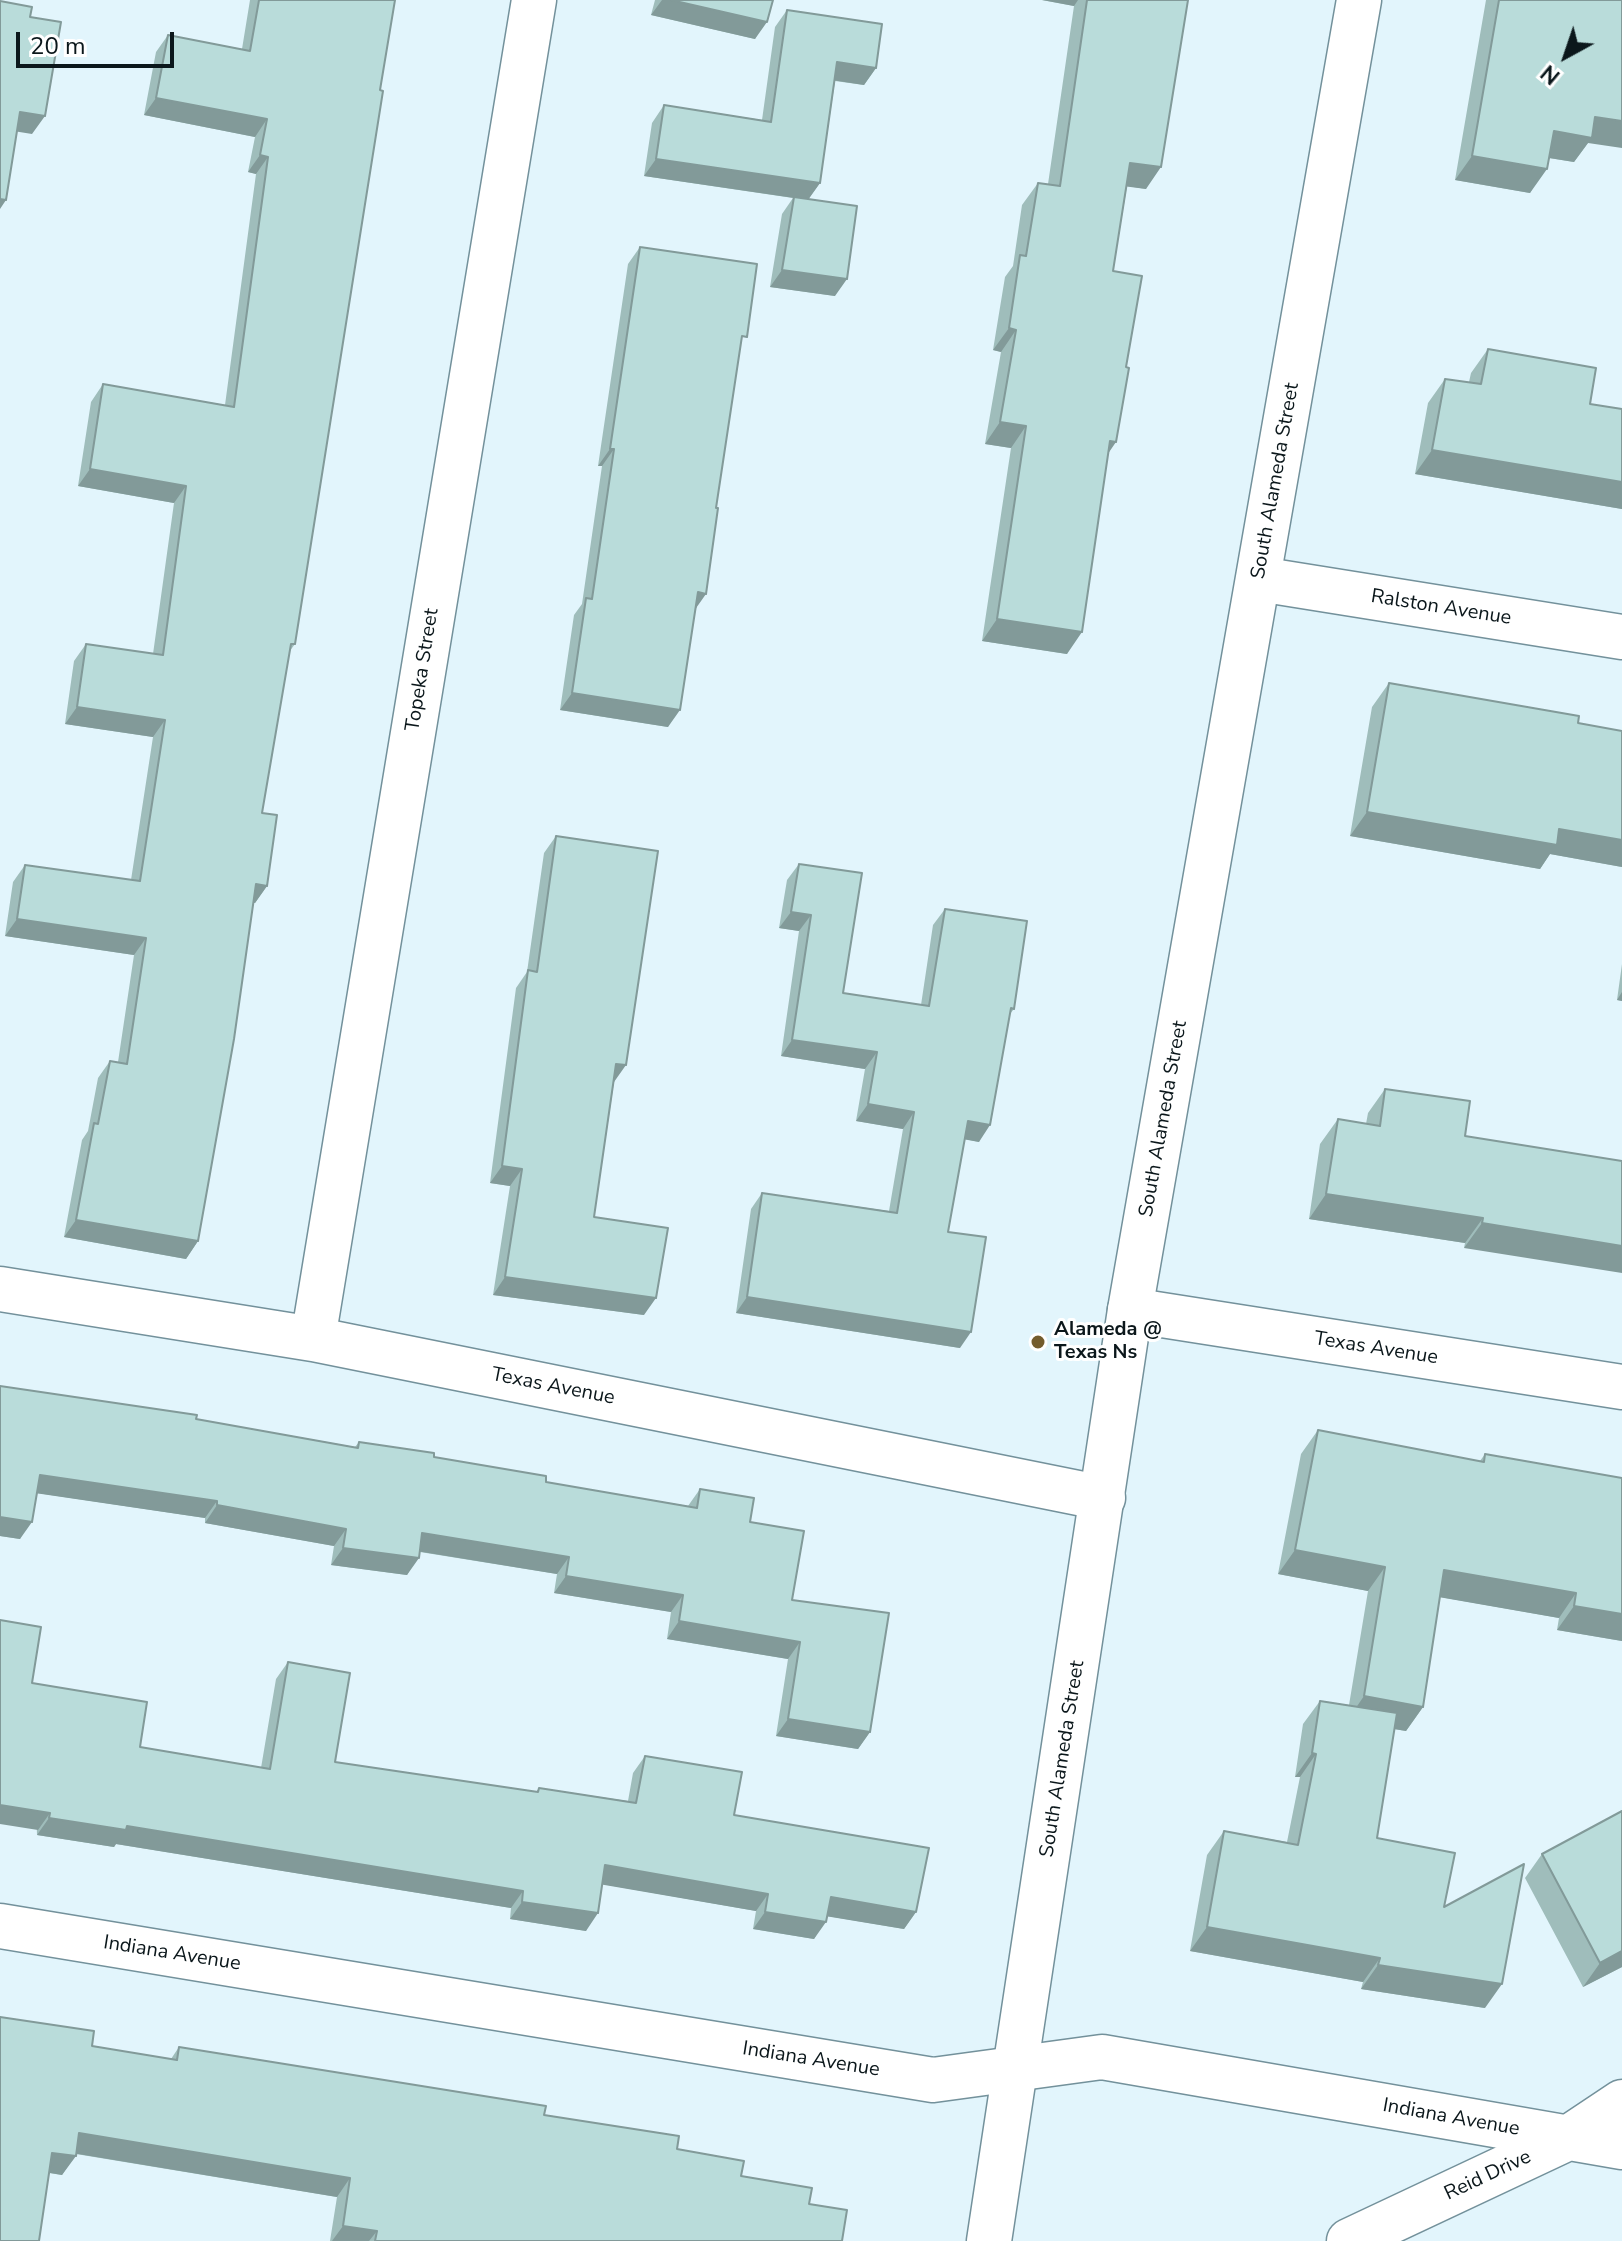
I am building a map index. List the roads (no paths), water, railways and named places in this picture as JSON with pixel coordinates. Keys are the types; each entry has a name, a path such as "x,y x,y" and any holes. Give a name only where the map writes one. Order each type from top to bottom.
{"street":[{"name":"Topeka Street","path":"313,1339 534,0"},
{"name":"South Alameda Street","path":"989,2241 1130,1310 1359,0"},
{"name":"Ralston Avenue","path":"1259,579 1622,637"},
{"name":"Texas Avenue","path":"0,1289 313,1339 1103,1498"},
{"name":"Texas Avenue","path":"1130,1310 1622,1387"},
{"name":"Indiana Avenue","path":"0,1926 933,2080 1102,2057 1622,2147"},
{"name":"Reid Drive","path":"1349,2241 1568,2138 1622,2102"}],"place":[{"name":"Alameda @ Texas Ns","path":"1038,1342"}]}
